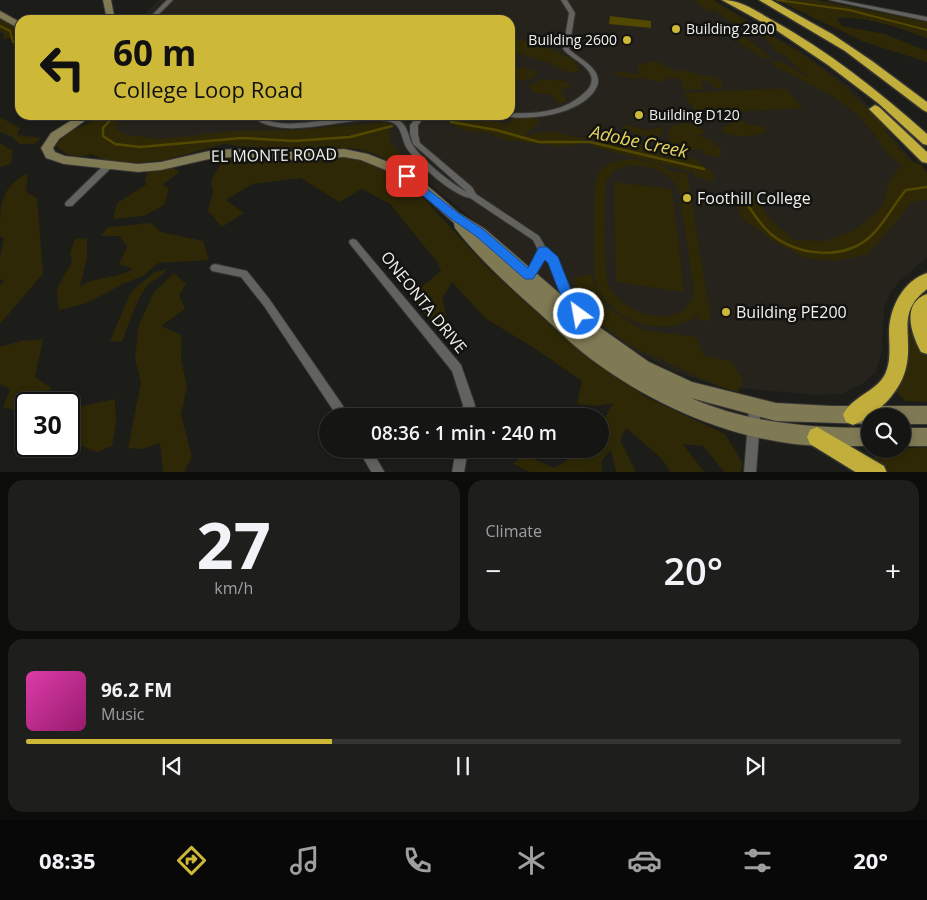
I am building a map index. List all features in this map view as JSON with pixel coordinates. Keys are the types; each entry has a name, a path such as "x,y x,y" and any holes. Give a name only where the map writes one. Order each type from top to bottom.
{"highway":[{"path":"727,0 788,35 854,80 927,141"},
{"path":"764,0 821,31 927,97"},
{"path":"788,35 884,118 927,159"},
{"path":"864,58 927,108"},
{"path":"853,415 874,400 891,382 898,365 898,322 902,307 910,294 927,280"},
{"path":"927,301 920,309 918,323 927,346"},
{"path":"817,436 877,472"}],"street":[{"path":"108,0 110,15"},
{"path":"155,15 170,0"},
{"path":"515,114 544,113 564,109 578,102 594,87 596,80 593,72 566,49 572,13 564,0"},
{"path":"832,0 927,19"},
{"path":"0,14 15,23"},
{"name":"EL MONTE ROAD","path":"80,120 54,136 48,144 48,152 54,157 64,160 149,168 209,155 233,153 288,156 335,152 353,154 375,160 407,176 454,216 472,239 523,280 615,348 643,367 690,390 755,408 791,413 927,415"},
{"path":"262,120 267,123 292,125 353,120"},
{"path":"394,120 403,127 408,144 416,154 462,193 473,196 532,234 553,260 566,293 579,314 615,348"},
{"path":"418,120 414,125 417,144 468,189 473,196"},
{"path":"70,204 109,165"},
{"name":"ONEONTA DRIVE","path":"353,242 457,368 468,408"},
{"path":"523,280 538,263 543,250"},
{"path":"215,268 244,274 267,303 339,408"},
{"name":"EL MONTE ROAD","path":"523,280 596,354 637,381 686,405 755,427 794,435 861,437"},
{"path":"750,472 755,408"},
{"path":"911,437 927,437"},
{"path":"370,458 379,472"},
{"path":"458,472 460,458"}],"shaded area":[{"name":"Foothill College","path":"159,0 713,0 799,50 855,90 927,178 927,257 899,282 890,293 884,309 882,351 876,372 862,384 841,394 815,395 741,388 705,382 675,372 633,350 560,298 463,211 432,186 407,168 376,153 349,144 163,143 113,137 115,120 515,120 515,15 143,15"},
{"path":"694,0 713,0 754,26 733,22 714,10 709,12"},
{"path":"777,0 817,0 927,22 927,38 871,21 837,18 842,26 885,34 927,51 927,62 864,42"},
{"path":"610,16 651,21 651,28 609,24"},
{"path":"0,19 15,26 15,38 4,39 4,34 0,31"},
{"path":"729,25 772,58 764,59 726,34 722,26"},
{"path":"749,29 761,32 791,47 822,68 884,123 886,132 909,160 921,165 927,172 927,200 911,202 868,254 837,261 805,258 775,242 743,219 733,196 743,193 757,195 767,216 794,240 824,241 855,230 882,207 889,182 901,165 886,153 876,136 856,113 831,95 776,67 772,62 780,61 809,78 784,55 776,52 766,38 750,32"},
{"path":"515,38 547,47 574,60 579,71 567,73 549,63 515,53"},
{"path":"650,61 657,62 676,71 688,71 702,76 713,76 721,80 722,89 714,88 708,81 702,81 703,89 687,90 681,86 683,80 673,77 660,82 624,77 612,73 619,71 638,75 638,67"},
{"path":"515,67 527,68 538,72 529,79 515,80"},
{"path":"543,79 565,81 572,87 560,89 567,101 560,104 549,94 535,93 528,86"},
{"path":"785,88 803,108 697,114 683,93"},
{"path":"538,115 538,124 527,132 530,136 551,132 584,138 581,144 558,146 505,140 490,133 465,131 453,124 452,120 496,120 505,125 512,122 511,120 515,120 515,117 521,119 527,116"},
{"path":"0,117 20,128 17,135 42,138 34,144 20,144 12,137 0,132"},
{"path":"737,117 749,125 764,126 767,131 757,135 745,136 723,132 723,127 730,123 729,120"},
{"path":"93,120 117,120 116,128 125,135 162,139 233,131 295,130 389,122 391,143 408,165 401,167 375,154 358,149 326,147 300,149 224,144 165,160 128,164 104,160 92,154 81,156 68,155 56,145 67,133"},
{"path":"685,122 696,125 706,132 698,135 710,140 721,148 721,155 715,157 705,154 700,149 686,151 675,148 667,135 671,127"},
{"path":"626,125 649,130 661,127 664,131 657,139 638,135 622,128"},
{"path":"600,134 694,158 715,175 713,182 694,176 693,172 593,147"},
{"path":"0,143 13,151 11,164 0,167"},
{"path":"260,153 288,162 333,154 369,160 406,179 488,268 565,338 644,396 725,434 742,462 741,472 724,472 703,446 683,444 704,472 670,472 662,459 626,428 620,440 636,472 616,472 611,450 609,452 609,411 613,403 597,406 577,404 582,381 531,346 485,318 452,282 442,299 449,327 454,337 444,339 411,296 441,271 438,263 390,204 362,189 339,202 301,178 252,184 226,200 244,213 222,227 208,211 213,192 211,181 225,156"},
{"path":"632,159 656,163 677,174 677,172 687,173 711,321 698,320 697,315 682,323 650,326 634,321 619,313 607,302 598,288 594,272 596,181 601,170 613,162","holes":["628,166 658,170 670,178 679,190 694,292 688,305 678,313 666,317 652,316 625,304 615,295 606,277 604,234 606,181 614,171"]},
{"path":"168,165 180,172 162,185 169,188 164,205 144,216 113,219 117,203 147,184 145,180 149,169"},
{"path":"28,173 26,192 37,198 43,274 0,324 0,286 4,282 0,279 0,256 4,239 0,236 1,206 12,184"},
{"path":"614,182 672,189 684,292 616,282"},
{"path":"151,223 161,232 203,241 209,260 158,263 143,276 125,283 87,303 59,310 57,288 72,262 70,253 75,239 87,238 87,258 80,287 86,283 119,275 133,269 119,264 127,247 120,236 101,236 108,227"},
{"path":"167,269 162,275 148,284 142,293 122,342 110,341 131,292 153,273"},
{"path":"174,273 186,284 179,295 185,309 161,326 182,335 181,360 187,386 181,415 192,457 184,472 163,472 160,443 142,449 128,448 141,382 135,359 139,324 154,292"},
{"path":"590,274 606,307 643,330 696,337 704,356 731,361 743,381 738,392 718,386 631,346 600,324 577,296 574,278"},
{"path":"904,322 927,355 927,402 905,401 894,389"},
{"path":"43,339 35,377 51,388 48,392 15,392 15,411 3,407 10,389 0,384 0,347 21,341"},
{"path":"115,399 116,423 112,446 97,452 80,445 80,407"},
{"path":"927,447 927,472 889,472 873,460 874,458 911,458 911,448"},
{"path":"519,458 532,458 554,468 570,458 604,458 601,461 602,472 530,472 513,464"}],"waterway":[{"path":"777,0 849,10 927,30"},
{"name":"Adobe Creek","path":"0,26 10,31 13,42 15,43"},
{"name":"Adobe Creek","path":"110,120 103,128 103,136 115,144 140,147 242,138 294,141 350,137 392,126"},
{"name":"Adobe Creek","path":"451,122 496,130 539,142 590,142 704,169"},
{"name":"Adobe Creek","path":"742,197 771,234 794,247 821,253 835,252 860,244 881,225 906,190 927,187"}],"place":[{"name":"Building 2800","path":"676,29"},
{"name":"Building 2600","path":"627,40"},
{"name":"Building D120","path":"639,115"},
{"name":"Foothill College","path":"687,198"},
{"name":"Building PE200","path":"726,312"}],"route":[{"path":"407,176 454,216 480,233 529,276 538,263 543,250 553,260 566,293 579,314"}]}
